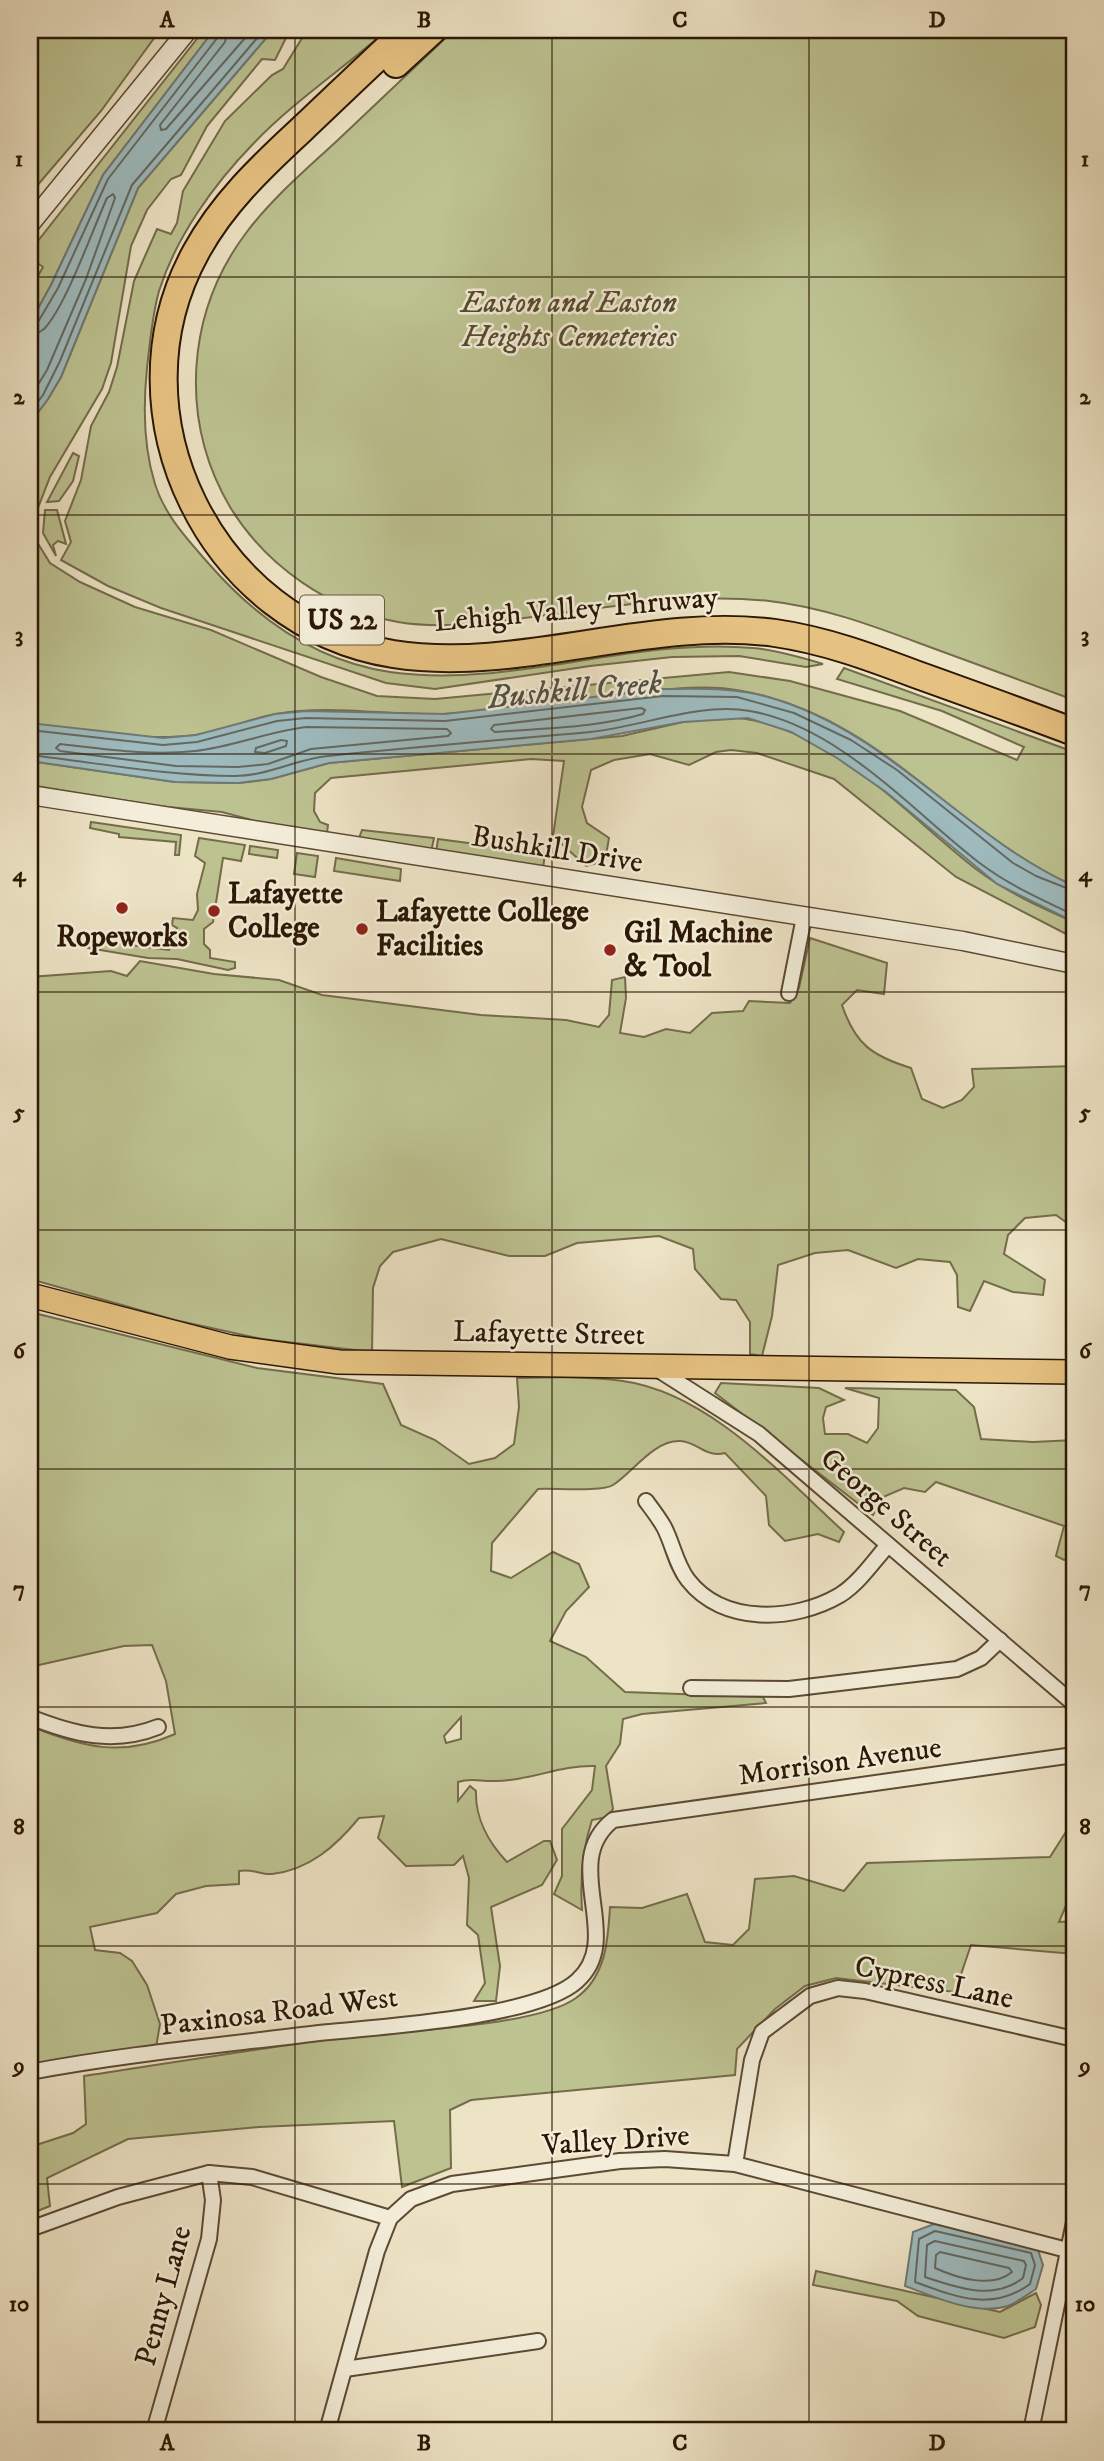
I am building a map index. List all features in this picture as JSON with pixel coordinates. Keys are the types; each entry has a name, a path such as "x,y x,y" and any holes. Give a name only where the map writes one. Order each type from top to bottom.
{"highway":[{"name":"Lehigh Valley Thruway","path":"407,30 231,200 195,253 172,311 162,373 165,417 173,458 202,523 240,572 275,603 307,623 356,645 391,654 470,657 666,633 749,630 809,639 868,657 1074,732"},
{"name":"Lehigh Valley Thruway","path":"433,30 252,201 214,253 196,293 182,352 181,395 186,435 213,506 247,553 273,579 308,603 346,622 394,636 469,639 664,616 729,613 768,615 806,622 862,638 1074,715"}],"main road":[{"name":"Lafayette Street","path":"30,1295 166,1332 285,1357 351,1363 1074,1372"}],"street":[{"path":"30,224 188,30"},
{"name":"Bushkill Drive","path":"30,795 978,944 1074,964"},
{"path":"789,993 804,917"},
{"name":"George Street","path":"652,1367 759,1434 1074,1704"},
{"path":"646,1501 664,1527 687,1579 704,1597 729,1611 757,1615 818,1605 841,1594 858,1580 888,1545"},
{"path":"691,1688 789,1689 957,1669 981,1658 1000,1640"},
{"path":"30,1717 71,1732 107,1737 127,1737 158,1727"},
{"name":"Morrison Avenue","path":"613,1821 1074,1755"},
{"name":"Paxinosa Road West","path":"30,2072 204,2047 461,2017 534,2003 560,1994 587,1970 597,1941 588,1880 590,1856 602,1829 613,1821"},
{"name":"Cypress Lane","path":"736,2164 752,2060 762,2032 810,1996 838,1988 865,1991 1074,2039"},
{"name":"Valley Drive","path":"327,2431 377,2251 390,2218 411,2199 427,2190 491,2178 621,2161 665,2159 736,2164 1068,2250"},
{"path":"30,2229 37,2224 118,2197 209,2173 264,2180 390,2218"},
{"name":"Penny Lane","path":"154,2431 209,2239 213,2200 209,2173"},
{"path":"1033,2431 1074,2222"},
{"path":"345,2370 538,2341"}],"green space":[{"path":"30,30 160,30 101,111 30,194"},
{"path":"204,30 214,30 103,175 30,323 30,290 43,267 30,258 30,251"},
{"path":"273,30 290,30 275,60 262,59 207,126 181,175 171,179 147,210 131,246 111,363 102,389 50,477 36,513 37,542 50,563 80,582 135,607 211,630 321,677 377,696 435,699 729,672 790,681 900,711 1017,760 1024,747 942,711 837,679 844,668 1074,752 1074,886 1030,863 990,836 876,749 836,724 791,704 742,691 678,688 443,714 296,711 266,716 205,733 180,736 136,737 87,733 30,723 30,423 61,377 138,188"},
{"path":"307,30 387,30 285,114 224,176 186,231 159,291 146,383 146,441 159,496 185,537 247,603 290,634 337,658 390,672 481,674 616,655 707,647 762,649 823,664 806,667 739,656 672,657 435,689 386,683 161,608 108,586 61,560 71,542 65,521 81,480 91,426 109,392 117,367 134,281 157,229 171,234 177,223 183,191 225,121 272,75 283,69"},
{"name":"Easton and Easton Heights Cemeteries","path":"454,30 1074,30 1074,700 850,619 769,601 708,598 477,623 430,625 398,622 372,616 324,596 281,566 262,548 230,507 214,474 203,439 197,403 196,367 201,332 211,297 226,264 246,233 268,207"},
{"path":"73,453 79,456 73,481 59,501 47,502"},
{"path":"45,510 57,510 66,544 58,541 53,545 56,556 43,533"},
{"path":"725,717 762,722 797,734 829,752 891,796 987,877 1074,922 1074,938 956,877 834,779 757,753 731,750 716,752 689,765 650,754 614,760 591,770 582,807 587,823 609,838 605,861 586,866 553,836 564,761 531,759 331,778 315,793 314,811 320,822 328,825 327,833 254,824 252,820 222,812 157,806 30,785 30,761 175,782 239,783 271,779 329,763 622,736 683,722"},
{"path":"91,822 181,835 179,855 175,855 176,842 119,837 119,834 90,828"},
{"path":"362,830 434,838 431,852 359,838"},
{"path":"199,838 245,845 241,861 223,858 213,922 204,929 204,944 210,950 210,958 235,962 235,968 228,970 177,959 148,958 88,948 91,940 169,950 177,928 172,925 173,918 193,920 198,910 197,894 205,863 195,856"},
{"path":"438,839 545,853 543,869 436,853"},
{"path":"250,846 278,850 277,858 249,854"},
{"path":"297,853 318,856 315,877 294,874"},
{"path":"336,858 401,869 400,881 334,871"},
{"path":"810,938 887,963 884,994 857,990 842,1005 853,1030 867,1047 886,1059 911,1068 922,1099 943,1108 962,1100 974,1087 972,1069 1074,1066 1074,1228 1056,1215 1025,1218 1008,1235 1004,1254 1045,1280 1043,1295 1013,1292 984,1281 970,1311 958,1307 957,1275 950,1262 918,1259 896,1268 848,1250 815,1253 778,1265 772,1316 762,1356 750,1354 750,1322 736,1300 721,1299 695,1269 693,1249 659,1236 577,1243 545,1256 509,1256 441,1239 393,1252 380,1266 373,1288 372,1352 262,1339 175,1320 30,1279 30,977 111,971 127,976 140,961 214,974 279,980 322,995 481,1015 566,1020 599,1027 609,1015 612,980 625,977 626,998 620,1033 644,1037 666,1029 690,1033 712,1013 743,1011 749,1001 790,1003 799,988"},
{"path":"30,1312 257,1368 383,1384 401,1425 435,1440 469,1464 495,1458 514,1444 519,1407 517,1378 596,1378 655,1389 715,1419 743,1440 844,1532 839,1542 818,1534 785,1541 769,1525 766,1496 725,1453 707,1452 680,1441 670,1442 653,1451 608,1487 538,1489 492,1543 491,1571 511,1578 553,1552 579,1564 589,1587 566,1611 550,1641 586,1657 625,1692 763,1697 766,1703 642,1714 623,1719 620,1744 606,1766 613,1809 607,1817 592,1820 586,1842 582,1910 554,1894 562,1876 562,1829 592,1790 595,1766 569,1768 520,1779 458,1782 458,1801 470,1786 476,1791 480,1820 494,1846 507,1862 544,1841 550,1841 557,1860 542,1885 491,1907 500,1966 496,2001 474,2001 485,1983 478,1935 467,1925 469,1878 463,1856 454,1865 406,1866 378,1838 384,1816 359,1818 331,1847 298,1868 272,1874 239,1871 239,1884 206,1886 176,1894 157,1913 90,1927 95,1950 120,1953 132,1961 147,1985 160,2024 156,2047 30,2065 30,1726 85,1744 120,1748 137,1746 175,1734 166,1681 152,1645 124,1646 30,1667","holes":["461,1717 461,1739 446,1743 444,1736"]},
{"path":"721,1383 819,1388 844,1400 826,1407 823,1418 825,1434 848,1434 867,1443 878,1428 879,1398 845,1388 956,1390 974,1407 981,1439 1033,1442 1074,1440 1074,1557 1064,1560 1056,1556 1064,1526 936,1482 925,1492 904,1488 883,1497 873,1515 715,1393"},
{"path":"1069,1827 1074,1832 1074,1887 1059,1922 1074,1921 1074,1954 971,1945 955,1992 836,1978 805,1986 775,2009 737,2049 735,2075 471,2100 450,2110 451,2168 402,2187 394,2121 259,2127 128,2139 47,2178 50,2206 30,2214 30,2147 73,2133 86,2124 84,2076 314,2041 467,2026 531,2015 557,2008 576,1998 594,1980 604,1957 610,1907 642,1908 687,1894 705,1942 733,1945 749,1929 755,1879 794,1876 844,1891 867,1863 1050,1857"},
{"path":"816,2271 1000,2312 1036,2293 1041,2305 1035,2327 1004,2338 918,2316 897,2301 813,2285"}],"water":[{"path":"214,30 273,30 138,188 61,377 30,423 30,323 103,175"},
{"path":"663,689 716,689 768,697 811,713 851,734 889,759 996,840 1034,865 1074,886 1074,922 997,884 886,792 837,758 791,732 748,718 683,722 591,739 329,763 271,779 238,783 175,782 30,761 30,723 163,738 196,735 275,714 306,711 445,714"},
{"path":"934,2224 1037,2247 1043,2265 1036,2289 1008,2306 983,2309 942,2300 905,2286 913,2232"}],"place":[{"name":"Ropeworks","path":"122,908"},
{"name":"Lafayette College","path":"214,911"},
{"name":"Lafayette College Facilities","path":"362,929"},
{"name":"Gil Machine & Tool","path":"610,950"}],"water label":[{"name":"Bushkill Creek","path":"575,691"}]}
